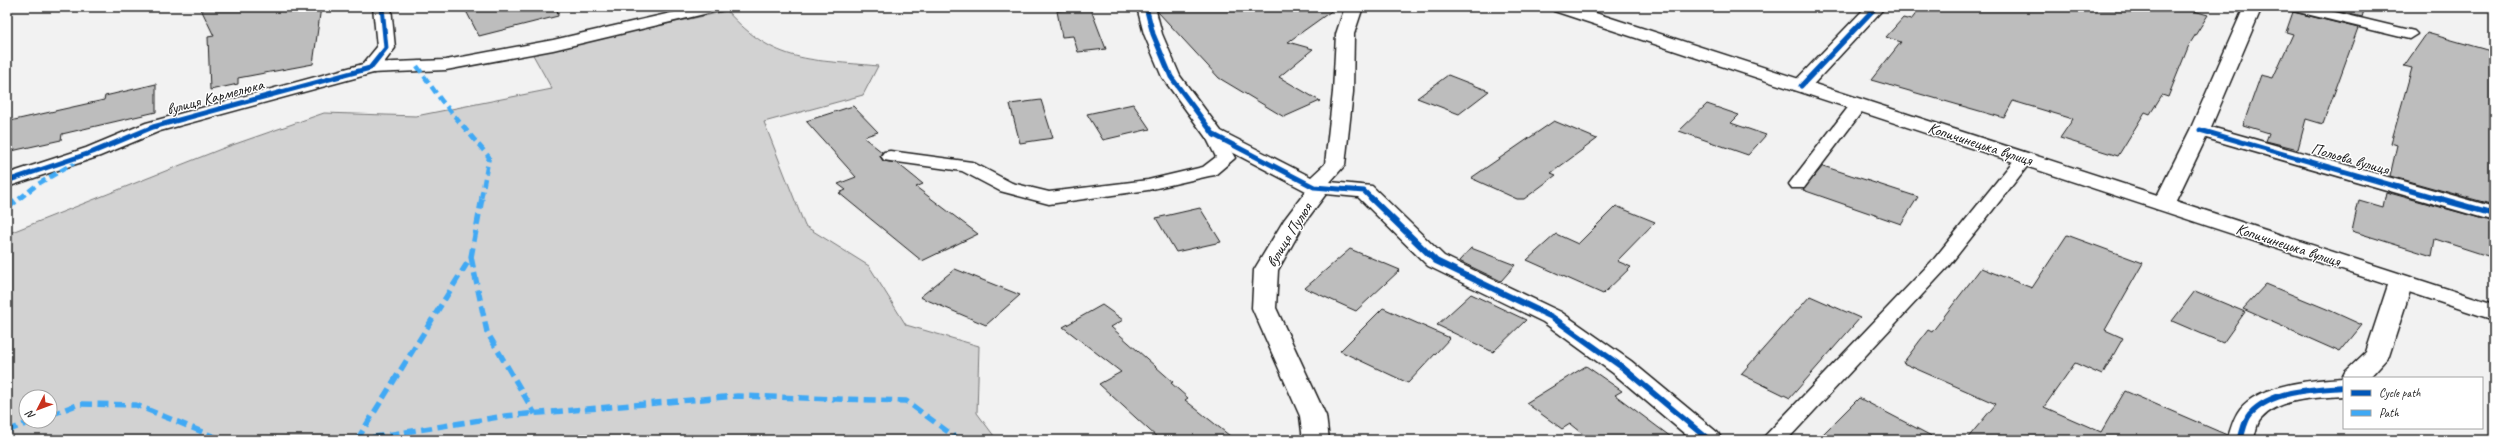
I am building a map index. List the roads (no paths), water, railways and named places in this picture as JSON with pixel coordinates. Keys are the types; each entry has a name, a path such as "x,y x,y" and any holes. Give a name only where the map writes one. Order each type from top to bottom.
{"street":[{"path":"370,68 386,48 382,7"},
{"path":"1146,7 1153,34 1171,77 1214,135 1314,187 1364,191 1436,261 1552,317 1622,367 1709,440"},
{"name":"вулиця Пулюя","path":"1316,440 1313,416 1264,308 1266,270 1295,220 1318,191 1314,187 1335,166 1343,92 1345,34 1354,7"},
{"name":"Копичинецька вулиця","path":"1560,7 2494,312"},
{"path":"1801,86 1876,7"},
{"path":"2164,204 2200,130 2253,7"},
{"name":"вулиця Кармелюка","path":"7,181 93,152 153,127 370,68"},
{"name":"Польова вулиця","path":"2200,130 2494,214"},
{"path":"2355,377 2377,356 2401,282"},
{"path":"2240,440 2250,415 2275,400 2319,388 2343,387"}],"lane":[{"path":"370,68 446,65 554,45 716,7"},
{"path":"2295,7 2409,34"},
{"path":"1798,184 1859,105"},
{"path":"890,156 966,166 1006,187 1049,198 1148,185 1209,171 1226,158 1214,135"},
{"path":"1773,440 1941,263 2024,159"}]}
